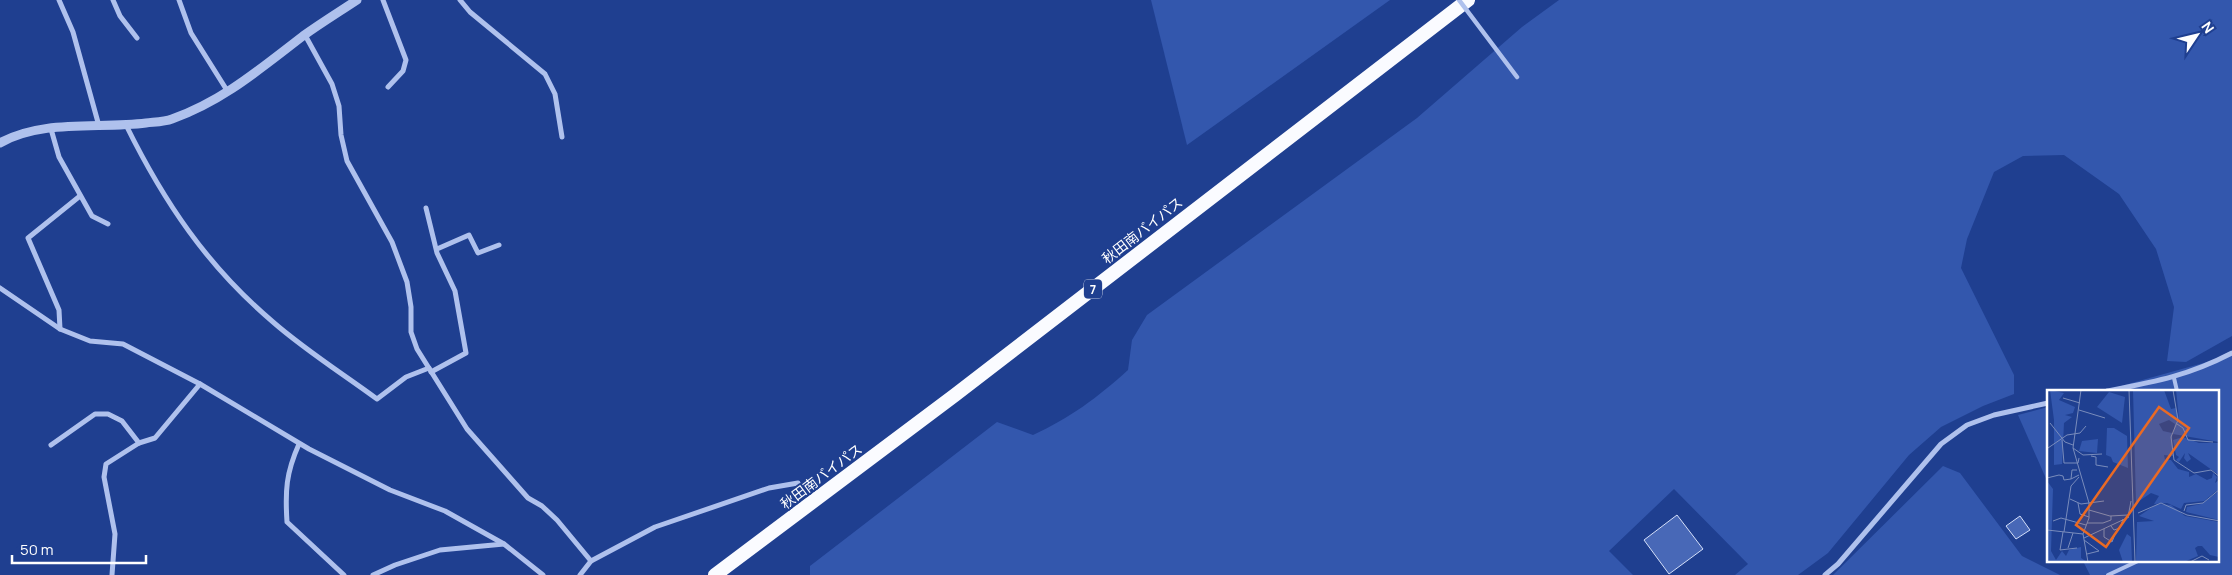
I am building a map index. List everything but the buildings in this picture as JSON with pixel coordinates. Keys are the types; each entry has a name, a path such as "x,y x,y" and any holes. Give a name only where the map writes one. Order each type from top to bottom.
{"highway":[{"name":"秋田南バイパス","path":"716,575 955,395 1468,0"}],"street":[{"path":"60,0 73,32 99,127"},
{"path":"114,0 120,16 137,38"},
{"path":"180,0 191,32 228,92"},
{"path":"0,144 14,136 51,129 126,125 170,120 213,101 228,92 305,35 357,0"},
{"path":"383,0 406,60 403,71 388,87"},
{"path":"460,0 477,18 545,74 555,94 562,137"},
{"path":"1459,0 1517,78"},
{"path":"305,35 332,84 339,106 341,135 347,161 392,242 407,282 411,307 411,332 417,349 467,429 528,498 542,506 557,520 591,561"},
{"path":"126,125 150,173 199,247 230,283 274,324 377,399 406,377 430,370 466,353 455,291 437,249 426,208"},
{"path":"51,129 59,157 80,196 92,216 108,224"},
{"path":"60,329 59,310 28,238 80,196"},
{"path":"437,249 469,235 478,253 499,245"},
{"path":"0,288 60,329 90,341 123,344 200,384 299,444 390,490 445,511 504,544 543,575"},
{"path":"2111,390 2174,378 2207,366 2232,353"},
{"path":"112,575 115,534 104,478 106,464 139,443 155,438 200,384"},
{"path":"1825,575 1838,564 1941,444 1968,425 1994,415 2047,403"},
{"path":"51,445 95,414 108,414 122,421 139,443"},
{"path":"299,444 293,457 285,491 286,522 344,575"},
{"path":"580,575 591,561 656,527 769,488 798,483"},
{"path":"373,575 395,565 440,550 504,544"}],"lane":[{"path":"2174,378 2177,390"},
{"path":"2108,575 2136,562"}],"shaded area":[{"path":"1151,0 1390,0 1187,145"},
{"path":"1559,0 2232,0 2232,336 2186,362 2167,361 2174,307 2156,249 2119,194 2064,155 2023,156 1994,172 1967,239 1961,268 2014,375 2014,394 1983,406 1941,427 1909,455 1828,553 1798,575 1735,575 1748,564 1674,489 1609,551 1633,575 810,575 810,566 997,422 1033,435 1059,422 1105,390 1128,370 1132,340 1147,315 1417,118 1522,27"},
{"path":"2232,355 2232,575 2090,575 2084,562 2220,562 2220,390 2107,390"},
{"path":"2047,407 2047,481 2018,415"},
{"path":"1943,466 1960,473 2022,556 2060,575 1833,575"}]}
